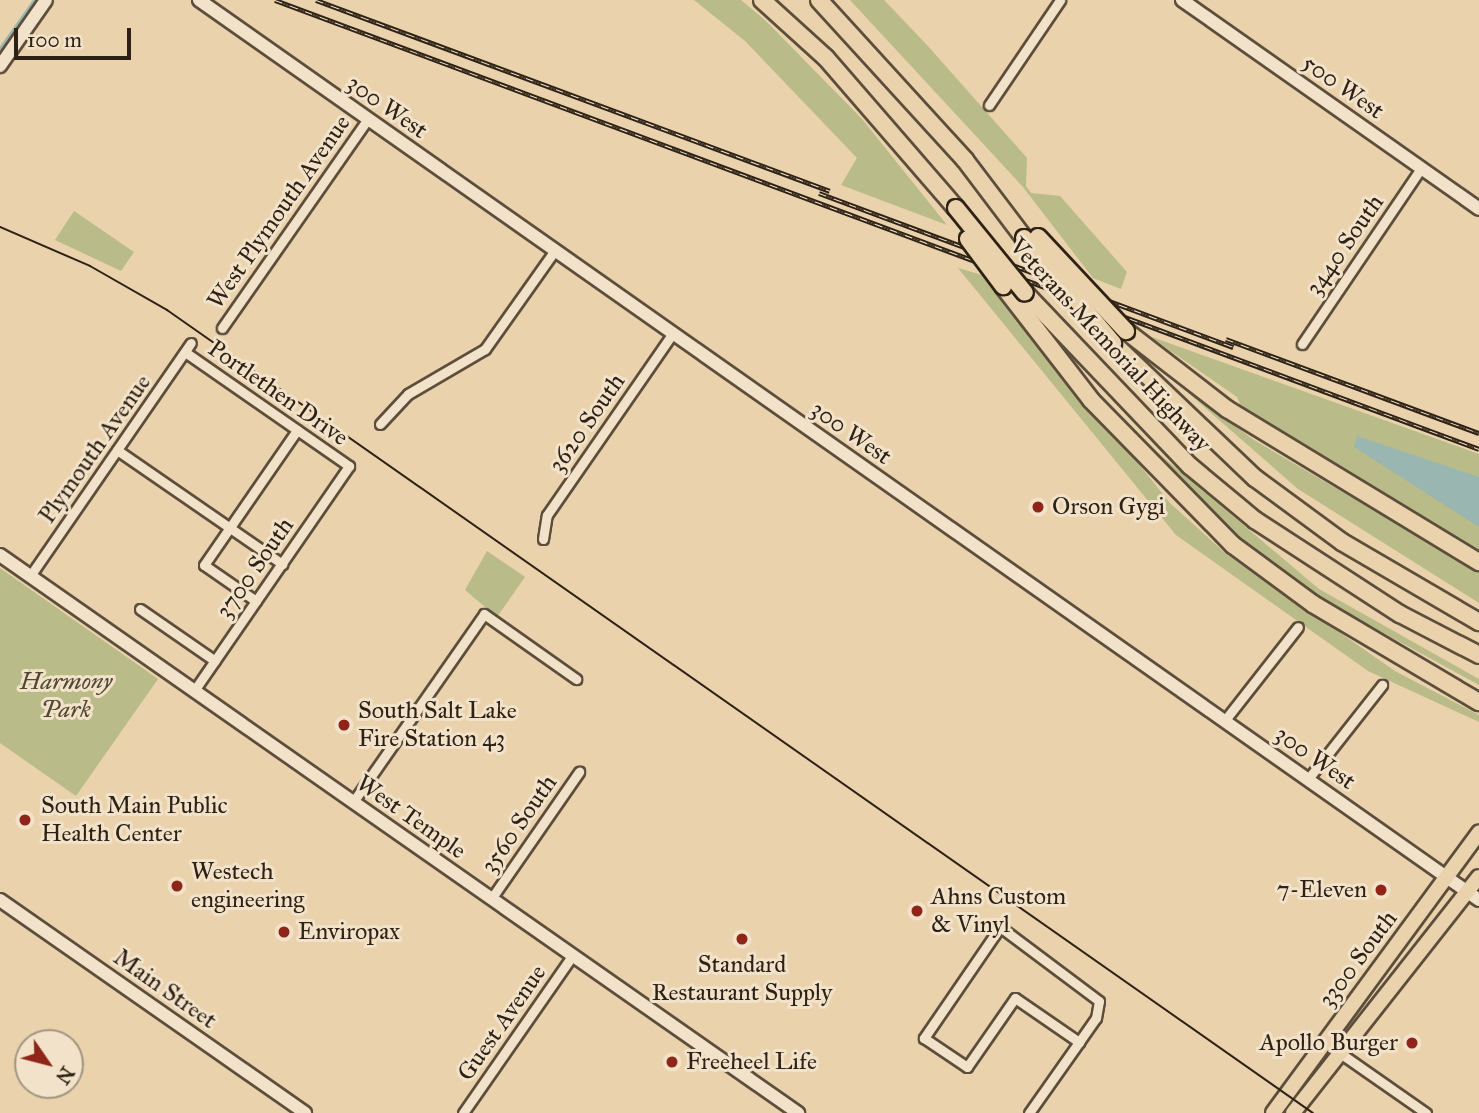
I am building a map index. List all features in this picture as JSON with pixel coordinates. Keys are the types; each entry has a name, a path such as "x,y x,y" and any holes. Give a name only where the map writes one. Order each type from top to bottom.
{"highway":[{"name":"Veterans Memorial Highway","path":"762,0 826,58 929,176 953,211 1025,293 1190,467 1246,512 1348,582 1479,655"},
{"name":"Veterans Memorial Highway","path":"819,0 967,162 1031,237 1113,343 1214,442 1284,500 1392,574 1479,622"},
{"path":"953,211 1003,286 1091,400 1170,485 1261,568 1363,635 1479,702"},
{"path":"1031,237 1126,331 1227,409 1479,562"},
{"path":"1363,635 1479,693"}],"main road":[{"name":"3300 South","path":"1273,1113 1479,833"},
{"name":"3300 South","path":"1293,1113 1340,1053 1473,896 1479,877"},
{"path":"1340,1053 1346,1014"}],"street":[{"path":"0,66 46,0"},
{"name":"300 West","path":"199,0 1473,896"},
{"path":"989,105 1060,0"},
{"name":"500 West","path":"1182,0 1479,209"},
{"name":"West Plymouth Avenue","path":"222,328 368,119"},
{"name":"3440 South","path":"1302,344 1421,168"},
{"path":"380,424 408,394 485,349 555,250"},
{"name":"3620 South","path":"543,539 547,515 673,333"},
{"name":"Plymouth Avenue","path":"30,576 191,343"},
{"name":"Portlethen Drive","path":"185,352 349,466"},
{"path":"256,601 204,565 297,430"},
{"path":"117,450 282,564"},
{"name":"3700 South","path":"194,691 349,466"},
{"name":"West Temple","path":"0,555 798,1113"},
{"path":"140,608 215,660"},
{"path":"353,802 484,614 576,679"},
{"path":"1224,720 1298,627"},
{"path":"1308,779 1382,685"},
{"name":"3560 South","path":"491,899 579,772"},
{"name":"Main Street","path":"0,900 305,1113"},
{"path":"1029,1113 1079,1042 1099,1001 1000,927 924,1038 967,1067 1015,998 1079,1042"},
{"name":"Guest Avenue","path":"463,1113 572,956"},
{"path":"1340,1053 1426,1113"}],"green space":[{"path":"694,0 741,0 766,21 862,119 947,225 841,185 857,158 745,41"},
{"path":"850,0 884,0 927,45 1027,158 1026,186 1031,193 1060,196 1127,272 1121,289 1093,278 1023,187"},
{"path":"74,211 134,252 121,271 55,240"},
{"path":"958,268 989,277 1170,503 1224,552 1395,671 1479,715 1479,722 1368,671 1176,535"},
{"path":"1149,336 1479,454 1479,552 1242,409 1237,397"},
{"path":"1178,384 1254,440 1479,572 1479,603 1298,489"},
{"path":"1144,441 1319,589 1479,679 1479,685 1312,594 1236,538"},
{"path":"487,551 525,577 497,617 465,590"},
{"name":"Harmony Park","path":"0,568 158,679 76,796 0,743"}],"water":[{"path":"1357,436 1479,477 1479,527 1354,447"}],"waterway":[{"path":"0,48 34,0"}],"tram line":[{"path":"0,227 90,266 167,310 1313,1113"}],"railway":[{"path":"275,0 1479,449"},
{"path":"316,0 830,191"},
{"path":"819,193 1233,347"},
{"path":"1226,339 1479,433"}],"place":[{"name":"Orson Gygi","path":"1038,507"},
{"name":"South Salt Lake Fire Station 43","path":"344,725"},
{"name":"South Main Public Health Center","path":"25,820"},
{"name":"Westech engineering","path":"177,886"},
{"name":"7-Eleven","path":"1381,890"},
{"name":"Ahns Custom & Vinyl","path":"917,911"},
{"name":"Enviropax","path":"284,932"},
{"name":"Standard Restaurant Supply","path":"742,939"},
{"name":"Apollo Burger","path":"1412,1043"},
{"name":"Freeheel Life","path":"672,1062"}]}
